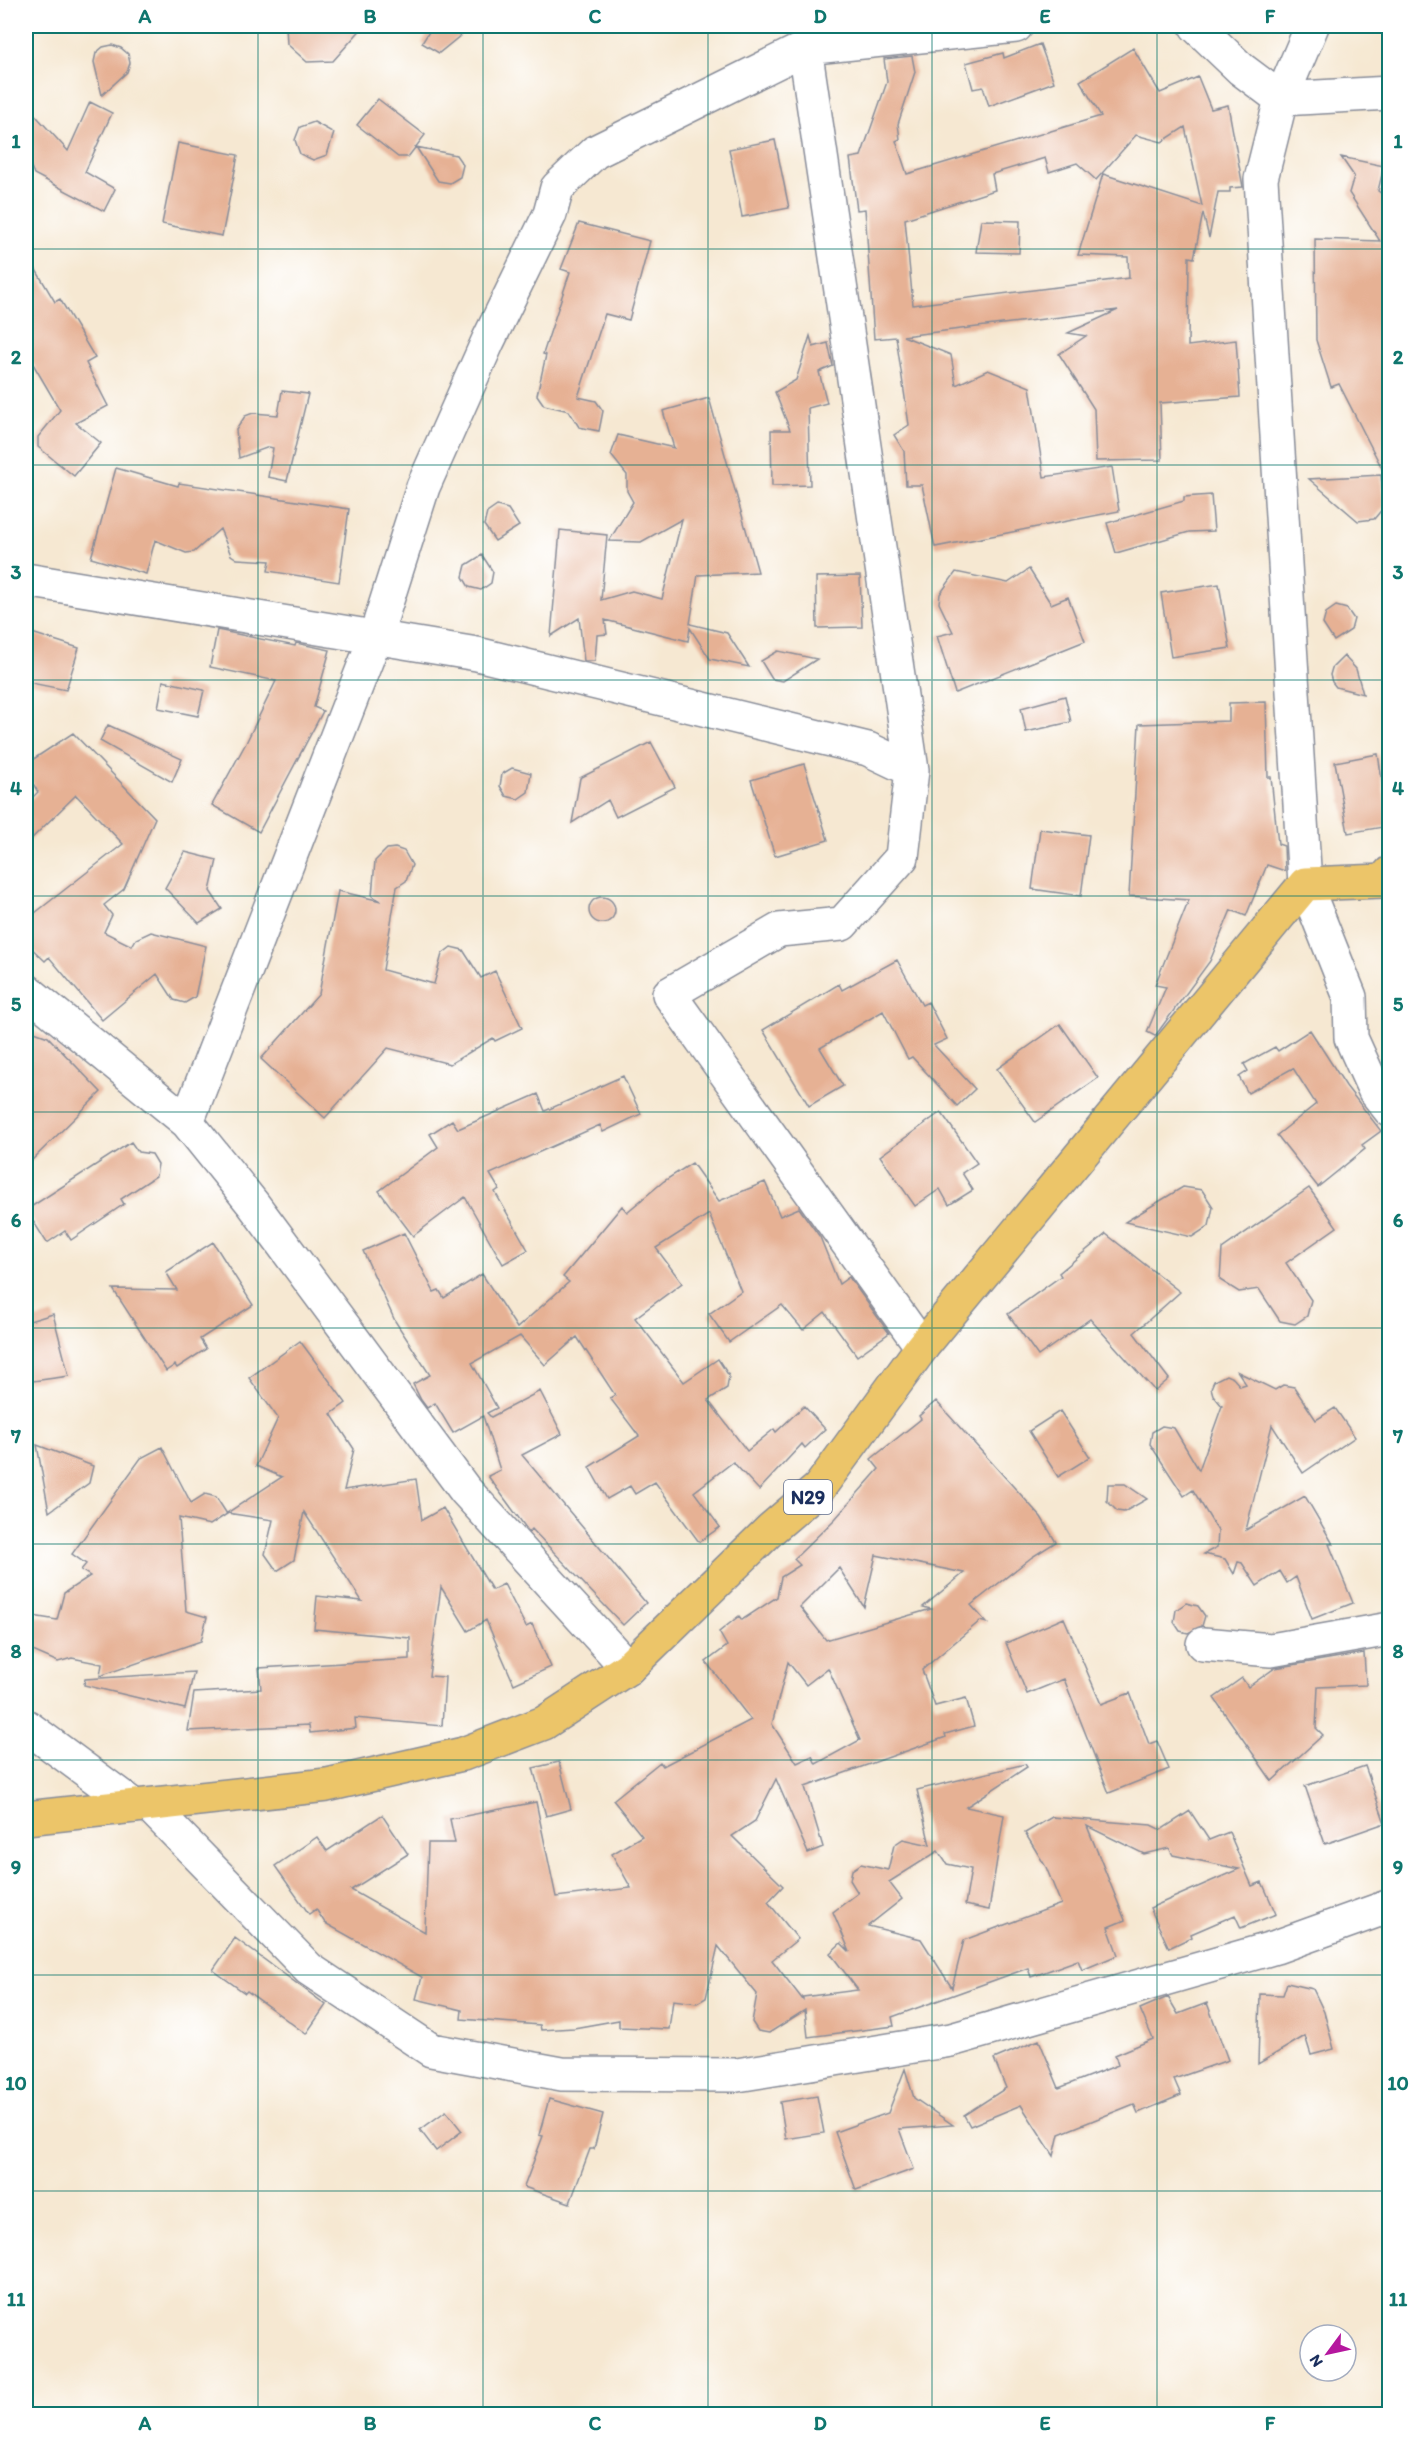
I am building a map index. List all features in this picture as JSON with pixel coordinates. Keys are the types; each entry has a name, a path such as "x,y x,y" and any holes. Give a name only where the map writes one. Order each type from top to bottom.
{"main road":[{"path":"1305,884 1383,881 1389,873"},
{"name":"N29","path":"26,1818 327,1785 463,1754 544,1723 628,1668 771,1529 819,1488 922,1347 1305,884"}],"street":[{"path":"187,1122 375,638 423,487 488,341 550,214 557,188 595,152 805,48 1016,26"},
{"path":"1196,26 1241,69 1281,99 1389,93"},
{"path":"1312,26 1281,99 1261,179 1305,884 1350,997 1351,1038 1375,1091 1389,1110"},
{"path":"805,48 912,770 902,857 842,924 779,930 669,994 922,1347"},
{"path":"26,580 477,654 868,749 912,770"},
{"path":"26,990 187,1122 254,1204 465,1490 628,1668"},
{"path":"1203,1644 1271,1650 1389,1629"},
{"path":"26,1726 142,1805 309,1969 431,2050 562,2074 737,2075 951,2040 1276,1947 1389,1906"}],"building":[{"path":"286,26 364,26 333,61 307,62 287,44"},
{"path":"437,27 466,31 439,53 422,43 430,30"},
{"path":"1040,44 1054,82 989,106 983,87 973,89 966,63 1003,53 1004,58"},
{"path":"112,45 128,54 130,63 127,72 102,95 94,62 96,53 103,47"},
{"path":"1133,48 1160,93 1198,77 1211,109 1228,105 1243,187 1230,188 1230,192 1218,192 1209,238 1203,213 1194,258 1189,257 1188,346 1236,340 1240,397 1160,403 1162,460 1096,461 1094,409 1059,354 1086,336 1068,333 1118,310 903,336 951,355 956,385 988,370 1030,387 1044,477 1112,467 1119,511 935,547 922,485 906,485 904,451 894,435 909,425 896,337 874,339 865,209 857,210 850,158 861,156 887,82 884,59 912,56 915,72 898,124 900,139 896,141 907,174 1101,116 1080,81","holes":["1185,127 1202,206 1103,174 1078,255 1128,257 1129,278 913,305 905,219 995,190 992,174 1045,158 1049,172 1077,163 1096,180 1136,135 1162,142"]},
{"path":"378,99 425,135 408,157 398,157 357,125"},
{"path":"90,102 112,113 85,172 115,189 104,211 34,174 26,155 26,105 68,151"},
{"path":"314,122 334,133 327,155 313,160 300,154 295,140 300,127"},
{"path":"775,140 789,208 742,217 729,149"},
{"path":"178,143 238,155 222,236 162,224"},
{"path":"416,147 456,155 463,165 460,177 450,183 438,181"},
{"path":"1341,157 1384,166 1378,191 1389,199 1389,482 1339,384 1331,387 1316,340 1315,239 1380,241 1349,193 1354,176"},
{"path":"981,220 1020,221 1019,253 976,252"},
{"path":"579,223 650,241 629,320 605,314 578,397 596,401 603,411 599,431 579,427 569,411 544,405 537,395 546,355 543,354 570,272 561,269"},
{"path":"26,253 55,302 60,299 95,358 86,363 108,406 76,423 101,443 74,476 38,447 38,437 60,410 26,352"},
{"path":"810,336 813,347 828,343 833,366 819,372 827,403 808,408 810,485 772,486 771,430 790,430 775,392 796,380"},
{"path":"282,391 308,394 287,481 268,477 273,448 269,447 239,458 236,430 245,416 253,413 278,415"},
{"path":"709,398 758,572 698,575 690,624 727,633 749,667 710,659 690,628 688,641 605,620 607,634 597,635 595,661 584,661 579,618 551,636 560,530 607,535 601,600 632,591 662,599 682,519 641,542 609,541 633,502 627,491 627,475 611,455 618,435 674,448 663,411"},
{"path":"116,468 178,486 179,483 349,509 339,582 268,571 270,561 237,559 231,555 220,529 194,552 186,553 155,540 146,574 91,558"},
{"path":"1381,475 1384,507 1374,519 1358,521 1309,479"},
{"path":"1211,495 1214,531 1189,532 1116,553 1107,523 1184,501 1184,497"},
{"path":"497,506 508,509 519,526 495,541 484,525 487,513"},
{"path":"482,555 493,572 491,583 481,590 469,587 463,577 466,565"},
{"path":"1029,569 1051,604 1068,597 1085,641 955,693 937,636 953,632 939,603 940,594 956,572 1008,583"},
{"path":"860,576 862,627 817,628 816,577"},
{"path":"1219,584 1230,648 1171,657 1161,593"},
{"path":"1336,606 1347,609 1354,619 1351,630 1334,641 1323,624 1326,613"},
{"path":"217,630 295,646 296,643 330,650 314,707 323,711 259,832 212,805 276,681 210,667"},
{"path":"32,633 79,648 66,690 26,682 26,653"},
{"path":"778,651 817,659 783,681 772,679 761,661"},
{"path":"1344,656 1356,669 1363,694 1336,687 1332,682 1330,675 1332,668"},
{"path":"163,681 204,690 198,716 158,708"},
{"path":"1065,696 1071,722 1026,732 1021,708"},
{"path":"1266,702 1268,777 1271,777 1278,844 1284,846 1285,871 1267,865 1246,916 1231,910 1210,961 1155,1036 1147,1032 1166,987 1155,985 1189,900 1129,896 1139,724 1229,721 1229,703"},
{"path":"108,725 182,759 172,782 100,741"},
{"path":"73,733 155,818 124,889 104,905 112,915 104,932 132,946 136,939 151,932 206,946 195,997 185,1003 174,1000 157,974 102,1020 49,957 45,961 26,943 26,920 123,844 76,795 26,844 26,804 38,792 26,772 26,764"},
{"path":"651,742 675,787 616,817 608,800 572,823 580,778"},
{"path":"1378,754 1389,826 1348,833 1335,762"},
{"path":"804,764 828,840 775,856 751,780"},
{"path":"512,768 531,773 528,792 518,799 506,796 500,786 502,774"},
{"path":"1040,829 1089,835 1081,896 1032,889"},
{"path":"395,848 404,851 412,865 406,881 397,887 383,970 434,984 442,954 451,947 463,950 481,978 495,971 522,1028 495,1041 493,1038 450,1064 388,1048 325,1118 261,1059 319,994 338,891 381,901 372,896 375,861 387,849"},
{"path":"185,852 217,860 210,891 222,909 199,923 165,888"},
{"path":"602,897 611,901 615,910 611,919 602,923 593,919 589,910 593,901"},
{"path":"897,960 922,1005 928,1002 947,1039 934,1045 975,1089 957,1106 912,1057 908,1059 883,1011 820,1048 843,1086 809,1106 763,1030 839,984 842,990"},
{"path":"1060,1024 1098,1078 1035,1122 997,1069"},
{"path":"26,1029 48,1037 101,1092 26,1166"},
{"path":"1310,1030 1346,1086 1381,1131 1362,1145 1365,1149 1318,1187 1277,1135 1316,1104 1293,1068 1248,1093 1239,1077 1248,1071 1244,1064 1275,1047 1278,1051"},
{"path":"623,1076 641,1114 603,1132 600,1125 490,1174 499,1189 495,1192 528,1250 503,1264 465,1197 413,1236 379,1191 438,1147 430,1134 452,1120 458,1129 538,1094 545,1111"},
{"path":"941,1112 977,1163 962,1173 973,1190 949,1205 940,1189 915,1206 880,1156"},
{"path":"131,1142 138,1152 152,1154 158,1164 156,1176 121,1199 124,1204 71,1240 65,1231 47,1243 26,1210"},
{"path":"692,1163 719,1201 765,1182 780,1216 799,1208 820,1237 839,1284 849,1277 889,1333 857,1356 825,1312 803,1330 782,1305 729,1342 709,1314 741,1291 709,1214 656,1248 682,1283 635,1318 684,1382 718,1359 729,1376 727,1388 708,1400 747,1451 774,1429 776,1432 804,1406 825,1429 805,1448 802,1444 759,1490 733,1462 694,1492 720,1527 699,1542 655,1482 635,1494 630,1486 607,1499 589,1467 639,1436 610,1398 615,1395 577,1337 545,1365 520,1336 472,1363 497,1408 487,1413 491,1417 540,1391 562,1434 522,1455 646,1603 623,1625 532,1529 529,1532 488,1476 500,1470 483,1416 453,1433 435,1403 427,1408 421,1400 413,1384 430,1375 395,1321 363,1251 404,1233 434,1292 439,1290 444,1298 482,1274 517,1328 569,1282 563,1277 622,1206 627,1212 664,1181"},
{"path":"1183,1187 1202,1190 1213,1207 1209,1226 1192,1237 1125,1222"},
{"path":"1309,1188 1337,1227 1286,1263 1311,1300 1307,1316 1295,1324 1280,1321 1259,1289 1239,1292 1220,1280 1222,1249"},
{"path":"1106,1234 1180,1292 1134,1333 1169,1379 1155,1391 1090,1319 1038,1356 1008,1314 1061,1276 1059,1273"},
{"path":"213,1242 253,1305 200,1339 206,1349 177,1368 175,1365 166,1371 113,1289 177,1290 166,1272"},
{"path":"53,1314 69,1376 26,1382 26,1322"},
{"path":"300,1341 346,1403 331,1414 354,1449 344,1490 416,1479 422,1520 443,1508 492,1590 504,1584 526,1627 532,1624 551,1667 514,1684 486,1620 468,1631 441,1587 429,1676 445,1677 442,1726 355,1718 356,1728 310,1733 309,1725 188,1731 194,1693 261,1689 259,1668 410,1659 410,1638 314,1629 317,1596 362,1601 304,1512 294,1560 277,1571 265,1554 273,1520 227,1513 282,1477 256,1466 278,1418 249,1378"},
{"path":"1238,1372 1275,1390 1283,1385 1294,1387 1316,1420 1335,1408 1355,1437 1303,1473 1272,1425 1246,1530 1305,1496 1333,1544 1329,1544 1353,1603 1312,1619 1296,1577 1287,1583 1280,1571 1257,1586 1242,1563 1238,1562 1234,1574 1225,1559 1204,1554 1217,1547 1218,1531 1193,1490 1184,1496 1150,1444 1152,1432 1162,1426 1174,1428 1199,1470 1222,1406 1213,1395 1211,1388 1214,1381 1226,1375 1233,1378 1240,1386 1246,1384"},
{"path":"936,1401 1041,1517 1056,1542 1032,1557 971,1605 987,1623 980,1621 922,1670 935,1706 966,1698 974,1726 945,1734 946,1737 805,1787 823,1847 808,1853 776,1779 755,1821 732,1836 783,1886 768,1902 798,1939 772,1960 803,2000 803,1997 858,1990 830,1953 841,1943 850,1952 833,1912 858,1893 850,1880 852,1870 861,1864 888,1870 894,1845 903,1839 930,1845 917,1790 1025,1764 1027,1767 966,1807 1004,1815 989,1910 965,1905 971,1869 947,1864 938,1851 889,1882 902,1899 868,1926 921,1939 952,1988 964,1940 1061,1904 1046,1867 1025,1833 1052,1817 1151,1825 1161,1830 1190,1811 1209,1840 1229,1832 1252,1886 1262,1882 1276,1914 1241,1928 1235,1915 1191,1934 1192,1937 1169,1948 1150,1908 1239,1869 1173,1855 1169,1848 1144,1854 1087,1826 1125,1920 1108,1927 1118,1955 1082,1970 1078,1960 1031,1977 1028,1968 892,2017 894,2026 808,2037 805,2010 769,2033 758,2031 752,2022 757,1994 718,1946 706,1998 697,2003 673,2000 669,2029 619,2027 619,2020 574,2028 541,2030 540,2025 461,2019 462,2010 416,1999 422,1977 325,1923 316,1909 309,1914 275,1866 317,1837 327,1851 382,1815 408,1854 351,1890 425,1932 428,1843 455,1843 450,1819 536,1802 556,1897 631,1888 612,1854 642,1836 613,1800 660,1762 663,1766 751,1720 706,1662 727,1646 719,1632 739,1616 742,1620 777,1597 781,1577 800,1565 794,1559 835,1519 879,1469 871,1459 921,1419 919,1416","holes":["876,1555 964,1573 923,1607 931,1609 826,1640 800,1607 839,1568 864,1607","788,1662 806,1685 828,1668 860,1740 816,1764 812,1756 797,1763 772,1724"]},
{"path":"1060,1411 1090,1457 1058,1477 1029,1431"},
{"path":"37,1445 93,1466 89,1483 49,1512"},
{"path":"162,1447 191,1503 205,1494 216,1497 227,1514 210,1525 179,1518 186,1611 207,1617 201,1641 100,1676 102,1664 72,1658 58,1662 26,1648 26,1615 57,1620 64,1593 90,1576 81,1570 86,1564 72,1554 141,1458"},
{"path":"1108,1484 1125,1484 1147,1499 1124,1512 1117,1511 1107,1501"},
{"path":"1186,1603 1198,1606 1205,1616 1202,1626 1188,1633 1180,1631 1174,1622 1176,1610"},
{"path":"1064,1618 1101,1704 1130,1693 1149,1744 1157,1741 1169,1769 1109,1793 1064,1679 1027,1694 1006,1643"},
{"path":"1364,1653 1366,1685 1318,1687 1316,1728 1323,1735 1272,1781 1214,1698 1242,1678 1248,1687 1275,1668"},
{"path":"194,1672 185,1709 84,1685 85,1679"},
{"path":"559,1762 571,1809 546,1816 533,1768"},
{"path":"1365,1766 1385,1823 1325,1844 1305,1786"},
{"path":"235,1938 326,2005 306,2034 247,1991 245,1993 213,1970"},
{"path":"1287,1983 1313,1989 1324,2012 1334,2049 1311,2055 1305,2036 1258,2064 1260,1994 1283,1995"},
{"path":"1168,1997 1178,2014 1207,2003 1228,2060 1174,2079 1181,2095 1138,2113 1134,2104 1059,2134 1054,2156 1021,2105 970,2126 964,2115 1006,2088 994,2059 1039,2040 1059,2088 1118,2065 1115,2055 1153,2039 1140,2009"},
{"path":"905,2069 914,2098 953,2125 899,2129 914,2169 856,2190 835,2132 888,2113"},
{"path":"817,2096 824,2133 786,2139 780,2102"},
{"path":"549,2099 603,2114 594,2149 590,2149 570,2203 524,2187 543,2136 539,2135"},
{"path":"446,2111 462,2131 436,2151 420,2130"}]}
